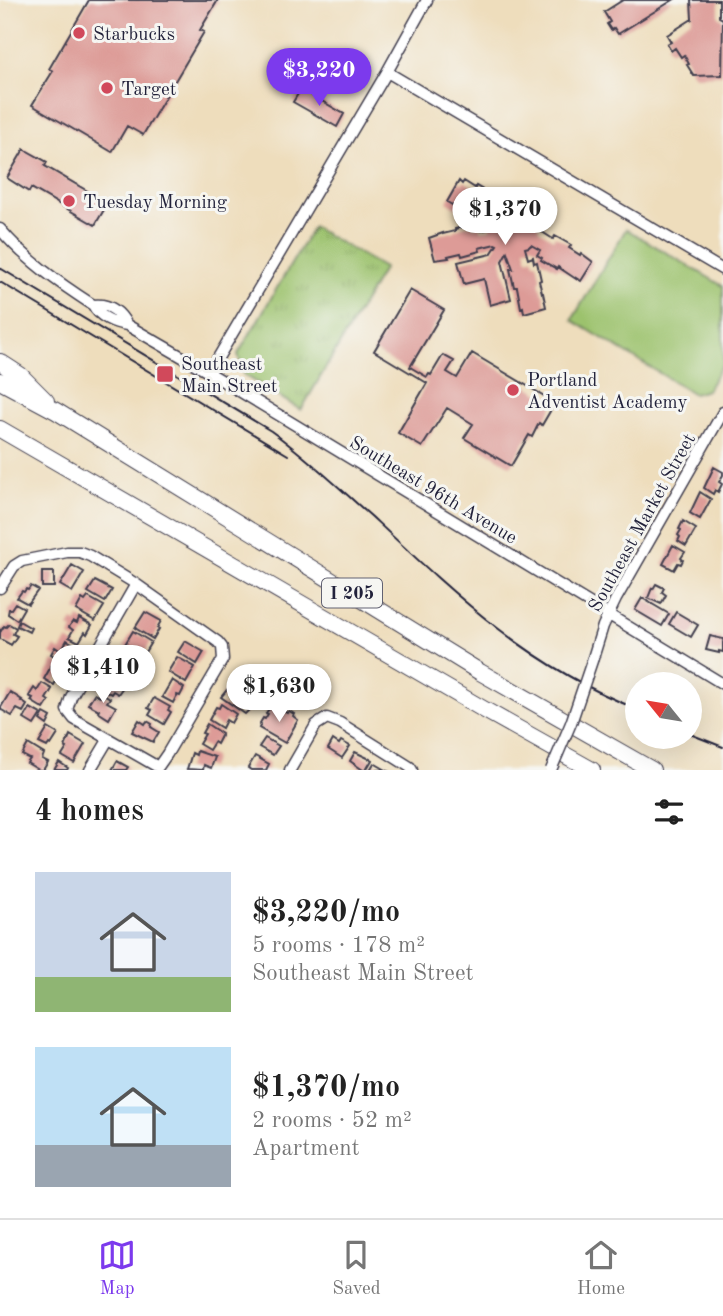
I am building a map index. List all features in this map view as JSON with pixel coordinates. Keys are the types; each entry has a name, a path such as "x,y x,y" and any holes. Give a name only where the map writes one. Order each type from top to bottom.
{"highway":[{"path":"0,362 20,375 56,411"},
{"name":"I 205","path":"0,381 56,411 480,672 652,770"},
{"name":"I 205","path":"1,430 592,770"}],"street":[{"path":"209,373 387,72 426,0"},
{"path":"387,72 723,270"},
{"name":"Southeast 96th Avenue","path":"0,229 49,276 93,305 102,304 121,314 127,325 723,684"},
{"name":"Southeast Market Street","path":"551,770 571,723 608,616 723,412"},
{"path":"0,588 14,566 22,561 80,552 136,584 218,642 224,654 223,659 158,767 74,719 67,710 71,697 136,584"},
{"path":"290,770 316,724 327,718 352,730 412,770"},
{"path":"90,770 108,740"}],"green space":[{"path":"313,227 384,268 301,410 243,374 238,354"},
{"path":"626,229 723,286 723,363 707,390 694,394 572,320"}],"building":[{"name":"Target","path":"89,0 218,0 200,30 204,32 143,135 127,126 112,152 32,105 53,71 49,69"},
{"path":"623,0 673,0 618,34 607,24 610,22 604,12"},
{"path":"691,0 719,0 719,17 723,19 722,75 694,76 684,55 681,57 675,48 671,51 667,44 671,42 667,35 692,19"},
{"path":"301,89 344,114 337,127 293,102"},
{"path":"24,149 47,162 45,166 108,203 95,225 31,188 29,192 7,178"},
{"path":"459,181 475,188 476,186 510,206 514,198 541,214 537,220 539,230 553,239 555,236 571,245 569,248 593,262 581,281 541,260 537,255 540,250 531,245 525,248 528,259 533,257 534,263 537,262 546,307 524,313 517,287 514,287 510,269 513,269 507,252 502,261 511,299 490,305 484,279 464,284 458,262 491,254 497,245 479,248 480,251 462,256 461,253 435,260 429,238 473,224 474,227 479,225 481,231 491,228 492,221 483,216 479,221 447,202"},
{"path":"410,290 444,310 410,367 427,377 443,355 454,361 447,372 457,378 472,353 556,401 542,425 539,423 532,437 529,435 511,466 464,438 473,424 447,408 422,447 398,433 427,383 374,351"},
{"path":"714,467 723,472 723,475 718,492 715,490 713,494 704,488"},
{"path":"700,492 711,499 700,519 690,513"},
{"path":"683,521 696,529 686,546 678,541"},
{"path":"673,545 685,552 681,564 678,563 674,570 663,564"},
{"path":"72,565 84,572 72,592 60,585"},
{"path":"42,572 54,572 54,587 42,587"},
{"path":"95,581 112,590 105,602 88,592"},
{"path":"656,584 664,588 662,592 666,595 661,604 648,598"},
{"path":"31,586 38,590 28,604 17,598 22,591"},
{"path":"88,597 104,606 95,621 76,610 82,599 85,601"},
{"path":"642,598 669,614 662,626 635,610"},
{"path":"15,603 24,608 17,620 8,614"},
{"path":"145,612 161,621 153,639 135,628"},
{"path":"676,612 698,625 691,637 669,624"},
{"path":"79,618 92,625 79,642 69,637 73,630 69,627 73,621 77,623"},
{"path":"19,621 31,628 29,632 17,626"},
{"path":"9,624 16,628 13,634 17,636 11,645 0,639 0,630"},
{"path":"133,631 151,642 142,657 124,646"},
{"path":"710,636 723,639 723,652 706,650"},
{"path":"67,640 77,646 69,666 51,654 55,647 61,651"},
{"path":"185,641 204,652 197,664 178,652"},
{"path":"119,651 135,660 132,665 128,663 122,673 113,667"},
{"path":"177,657 195,667 186,683 168,672"},
{"path":"54,661 67,669 62,677 59,675 54,685 44,679"},
{"path":"110,672 121,678 117,683 123,687 118,694 113,691 111,694 98,687"},
{"path":"236,675 241,679 243,676 248,679 246,682 260,692 251,705 253,706 245,714 221,697"},
{"path":"172,680 184,688 173,703 162,697"},
{"path":"42,683 52,689 44,709 31,701 33,698 29,696 34,688 37,691"},
{"path":"10,692 27,705 23,712 17,709 12,716 0,709"},
{"path":"102,693 110,698 107,702 116,707 109,719 88,704 94,694 100,697"},
{"path":"154,698 170,707 168,710 171,712 164,724 149,715 152,710 148,708"},
{"path":"221,704 236,714 231,723 226,720 222,728 209,720 216,707 219,708"},
{"path":"272,705 287,713 289,711 298,720 285,743 259,728"},
{"path":"30,708 41,714 34,725 24,719"},
{"path":"44,713 51,717 47,725 40,720"},
{"path":"139,720 152,724 151,727 159,732 153,742 132,732"},
{"path":"207,724 222,734 217,744 214,742 209,750 199,744"},
{"path":"48,728 58,734 47,747 39,743"},
{"path":"70,735 85,744 74,763 62,756"},
{"path":"265,738 279,746 273,755 259,747"},
{"path":"333,740 350,746 342,758 328,749"},
{"path":"28,744 44,754 42,759 48,762 43,770 27,763 30,759 22,755"},
{"path":"197,751 215,757 211,768 204,765 203,770 187,769 192,753 196,755"},
{"path":"355,752 372,760 366,770 350,761"},
{"path":"255,756 269,764 266,770 248,768"},
{"path":"117,761 128,767 126,770 112,770"},
{"path":"59,762 68,768 67,770 54,770"},
{"path":"374,763 386,770 370,770"}],"tram line":[{"path":"0,268 271,431 323,473 433,574 495,626 562,672 625,704"},
{"path":"0,282 288,455"},
{"path":"702,739 723,747"}],"place":[{"name":"Starbucks","path":"79,33"},
{"name":"Target","path":"107,88"},
{"name":"Tuesday Morning","path":"69,201"},
{"name":"Southeast Main Street","path":"165,374"},
{"name":"Portland Adventist Academy","path":"513,390"}]}
